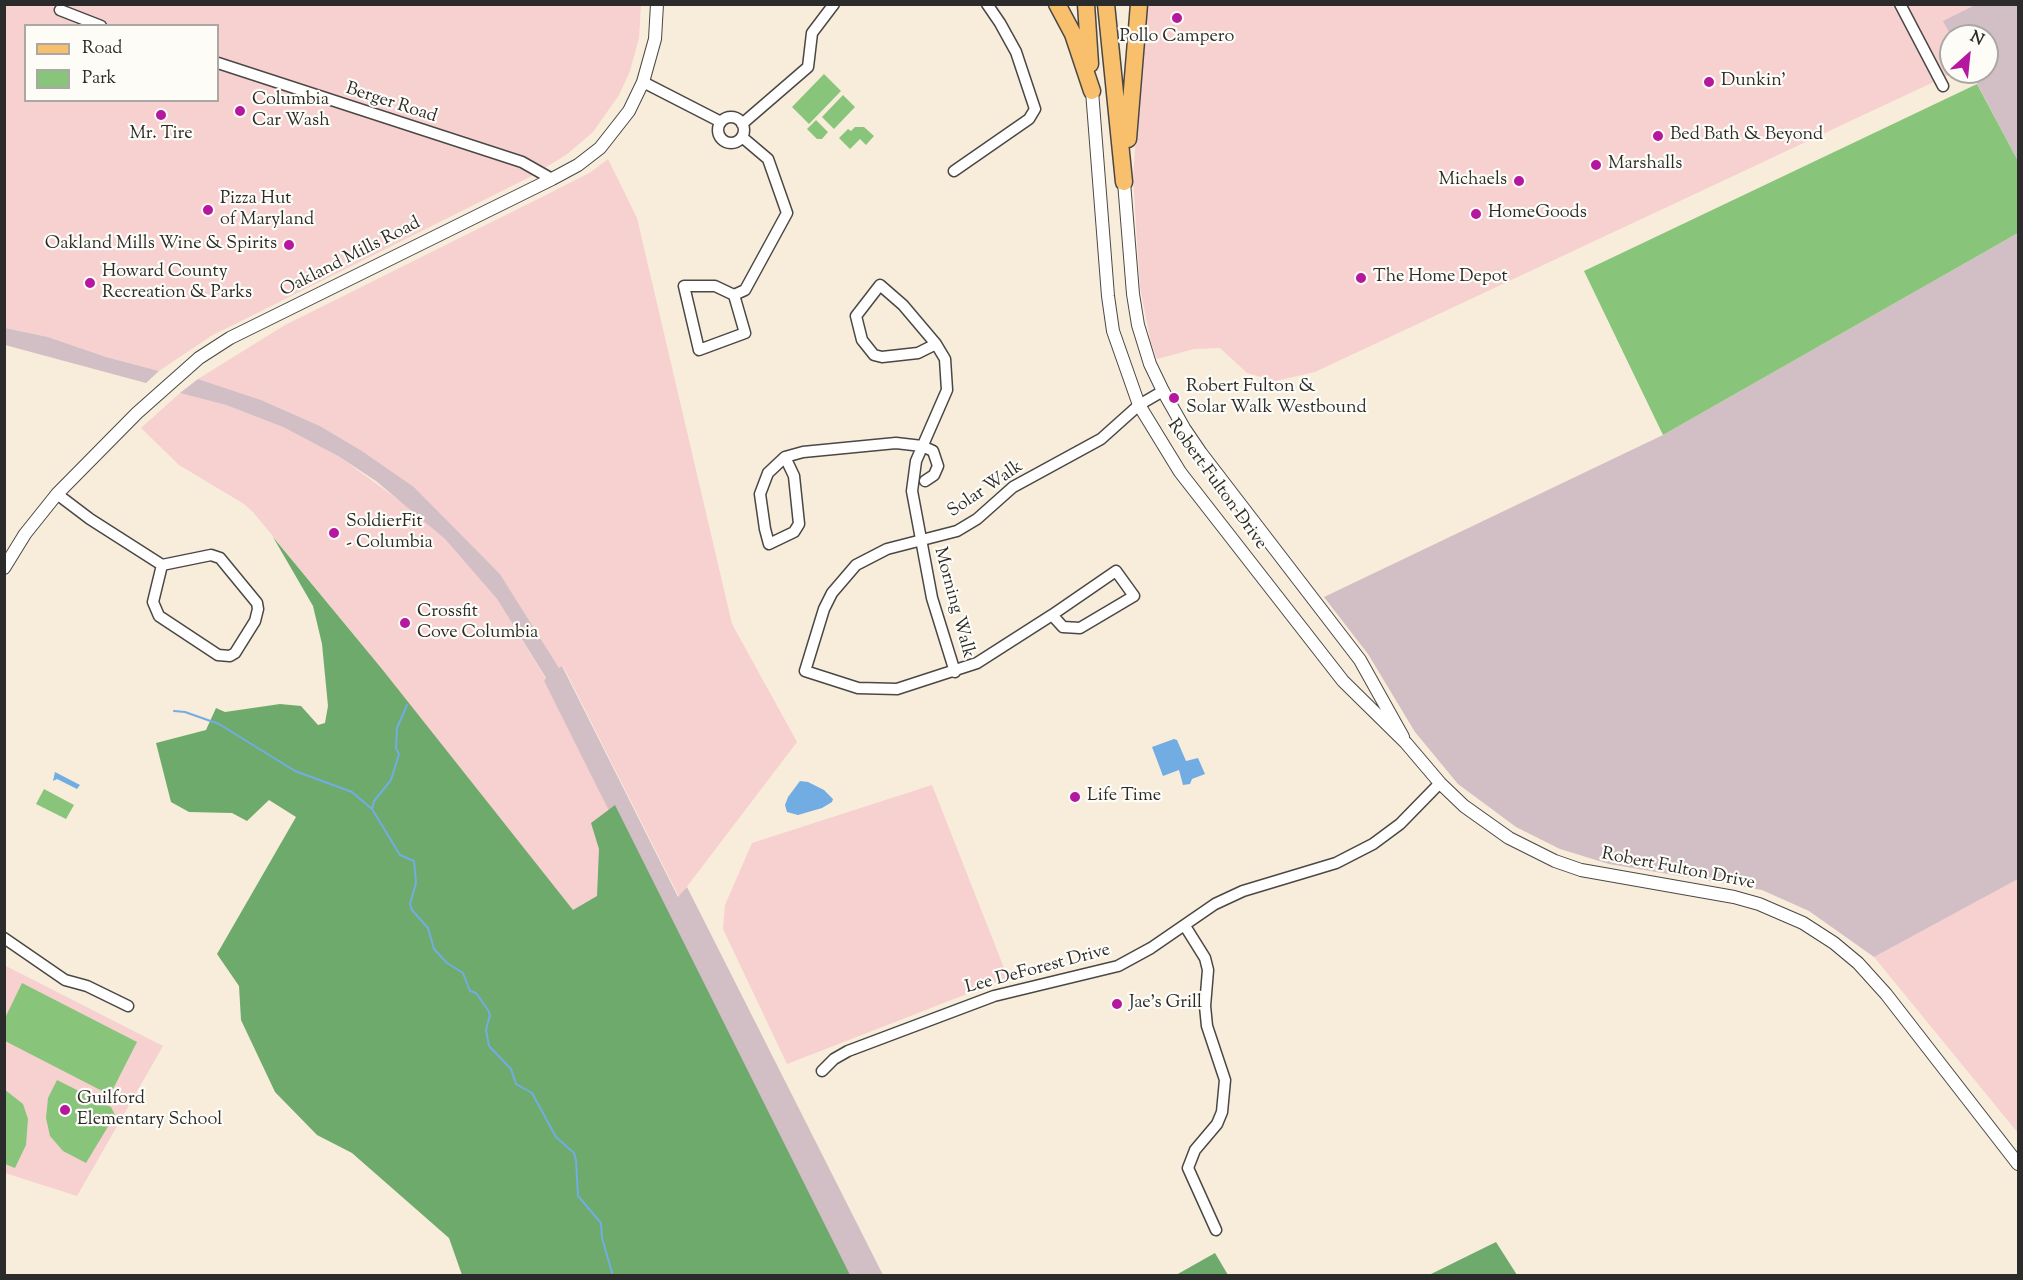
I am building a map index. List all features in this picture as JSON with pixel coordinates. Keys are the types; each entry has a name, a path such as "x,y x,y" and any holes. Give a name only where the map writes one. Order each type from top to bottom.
{"main road":[{"path":"1057,4 1077,42 1092,92"},
{"path":"1086,4 1092,92"},
{"path":"1106,4 1124,182"},
{"path":"1124,182 1139,4"}],"street":[{"name":"Oakland Mills Road","path":"4,568 25,534 57,494 146,405 188,367 212,349 552,179 578,165 600,148 629,111 643,82 655,39 657,4"},
{"path":"742,124 803,73 810,60 812,33 834,4"},
{"path":"954,171 1029,119 1035,109 1016,52 987,4"},
{"path":"1900,4 1943,86"},
{"path":"60,10 96,24"},
{"name":"Berger Road","path":"219,63 522,162 552,179"},
{"path":"643,82 721,123"},
{"name":"Robert Fulton Drive","path":"1092,92 1108,296 1113,331 1139,405 1180,471 1323,658 1349,688 1406,743 1440,783 1484,822 1509,838 1555,861 1605,876 1734,897 1780,912 1816,931 1846,952 1886,994 2019,1164"},
{"path":"742,124 732,117 721,123 718,132 724,141 735,142 742,137"},
{"path":"734,295 749,286 787,213 768,159 742,137 742,124"},
{"name":"Robert Fulton Drive","path":"1124,182 1133,294 1138,325 1150,364 1163,391 1196,445 1360,660 1406,743"},
{"path":"880,285 903,305 936,344 918,353 882,357 874,355 862,340 856,316 880,285"},
{"path":"684,286 715,286 734,295 745,333 699,350 684,286"},
{"name":"Morning Walk","path":"936,344 945,359 947,390 922,446 912,477 920,542 936,615 955,672"},
{"name":"Solar Walk","path":"955,672 897,689 873,690 805,671 824,609 847,574 877,552 920,542 966,526 1013,487 1101,439 1139,405 1163,391"},
{"path":"785,457 794,476 799,524 794,532 770,544 763,521 760,494 768,473 785,457 803,452 896,443 922,446 933,451 938,466 934,475 925,481"},
{"path":"57,494 90,519 162,565 216,556 257,603 258,615 235,653 230,656 218,655 159,616 153,602 162,565"},
{"path":"955,672 977,663 1116,571 1134,596 1080,628 1063,627 1052,615"},
{"name":"Lee DeForest Drive","path":"822,1071 834,1059 848,1051 994,996 1118,966 1185,926 1204,910 1243,891 1336,863 1373,844 1400,824 1440,783"},
{"path":"1185,926 1205,958 1208,970 1205,1006 1207,1026 1225,1080 1222,1112 1217,1124 1195,1150 1188,1168 1216,1230"},
{"path":"4,938 65,980 87,986 128,1006"}],"shaded area":[{"path":"641,4 639,38 630,71 619,95 593,132 566,155 528,178 211,336 159,371 106,357 48,337 5,328 4,5"},
{"path":"1145,5 1975,5 1944,21 1945,24 1939,24 1939,80 1315,372 1275,381 1247,373 1220,348 1194,349 1157,359 1151,343 1140,287 1133,178"},
{"path":"1975,5 2018,5 2018,161 1977,84 1999,84 1999,24 1945,24 1943,21"},
{"path":"608,159 637,218 732,624 797,742 679,897 563,666 559,668 500,574 414,487 362,451 320,426 261,400 198,379 285,325 591,172"},
{"path":"2018,233 2018,879 1874,957 1809,911 1762,890 1609,864 1560,849 1516,827 1458,784 1415,732 1368,654 1324,597 1663,435"},
{"path":"5,328 48,337 106,357 159,371 146,383 5,345"},
{"path":"198,379 261,400 320,426 362,451 414,487 500,574 559,668 562,666 678,897 687,887 883,1275 844,1275 544,681 546,678 497,599 445,539 376,481 338,456 283,427 226,405 180,393"},
{"path":"180,393 226,405 283,427 338,456 410,508 445,539 497,599 546,679 544,681 664,919 621,972 382,669 253,512 244,504 179,465 141,428"},
{"path":"932,785 1008,978 787,1064 723,929 725,905 752,843"},
{"path":"2018,879 2018,1133 1874,957"},
{"name":"Guilford Elementary School","path":"4,965 163,1046 77,1196 5,1173"}],"green space":[{"path":"824,74 841,91 809,124 792,107"},
{"path":"1977,84 2018,161 2018,233 1663,435 1584,271"},
{"path":"843,95 855,107 834,129 822,117"},
{"path":"816,120 828,132 822,139 817,139 807,129"},
{"path":"855,127 864,127 874,136 866,145 860,139 850,149 839,138 848,129 851,131"},
{"path":"273,537 382,669 573,910 597,896 599,849 591,823 615,805 850,1275 462,1275 449,1238 352,1153 317,1135 275,1092 241,1020 239,986 217,954 296,817 269,800 247,821 232,813 189,812 171,802 156,743 206,730 216,708 225,712 280,704 301,706 318,725 325,723 328,706 322,644 313,606"},
{"path":"44,789 74,805 66,819 36,804"},
{"path":"22,983 137,1042 110,1095 5,1041 5,1018"},
{"path":"57,1080 111,1107 115,1115 86,1163 63,1151 50,1136 46,1118 48,1098"},
{"path":"4,1089 23,1104 28,1119 26,1145 15,1168 5,1164"},
{"path":"1496,1242 1517,1275 1429,1275"},
{"path":"1215,1253 1228,1275 1176,1275"}],"water":[{"path":"1177,740 1186,761 1198,758 1205,774 1192,779 1190,784 1183,785 1179,770 1163,776 1152,747"},
{"path":"55,772 80,785 77,789 57,779 53,781"},
{"path":"800,781 808,782 824,790 833,799 832,802 822,808 798,815 787,812 785,805 788,797"}],"waterway":[{"path":"372,809 374,801 391,780 399,754 396,748 397,728 407,705"},
{"path":"174,711 185,712 219,724 295,771 352,792 372,809 400,855 414,861 416,883 410,904 412,910 428,928 434,949 447,963 463,973 470,991 476,993 488,1010 490,1015 486,1030 489,1046 511,1069 516,1084 532,1093 556,1137 574,1153 578,1196 601,1223 602,1238 613,1276"}],"place":[{"name":"Pollo Campero","path":"1177,18"},
{"name":"Dunkin'","path":"1709,82"},
{"name":"Columbia Car Wash","path":"240,111"},
{"name":"Mr. Tire","path":"161,115"},
{"name":"Bed Bath & Beyond","path":"1658,136"},
{"name":"Marshalls","path":"1596,165"},
{"name":"Michaels","path":"1519,181"},
{"name":"Pizza Hut of Maryland","path":"208,210"},
{"name":"HomeGoods","path":"1476,214"},
{"name":"Oakland Mills Wine & Spirits","path":"289,245"},
{"name":"The Home Depot","path":"1361,278"},
{"name":"Howard County Recreation & Parks","path":"90,283"},
{"name":"Robert Fulton & Solar Walk Westbound","path":"1174,398"},
{"name":"SoldierFit - Columbia","path":"334,533"},
{"name":"Crossfit Cove Columbia","path":"405,623"},
{"name":"Life Time","path":"1075,797"},
{"name":"Jae's Grill","path":"1117,1004"},
{"name":"Guilford Elementary School","path":"65,1110"}]}
